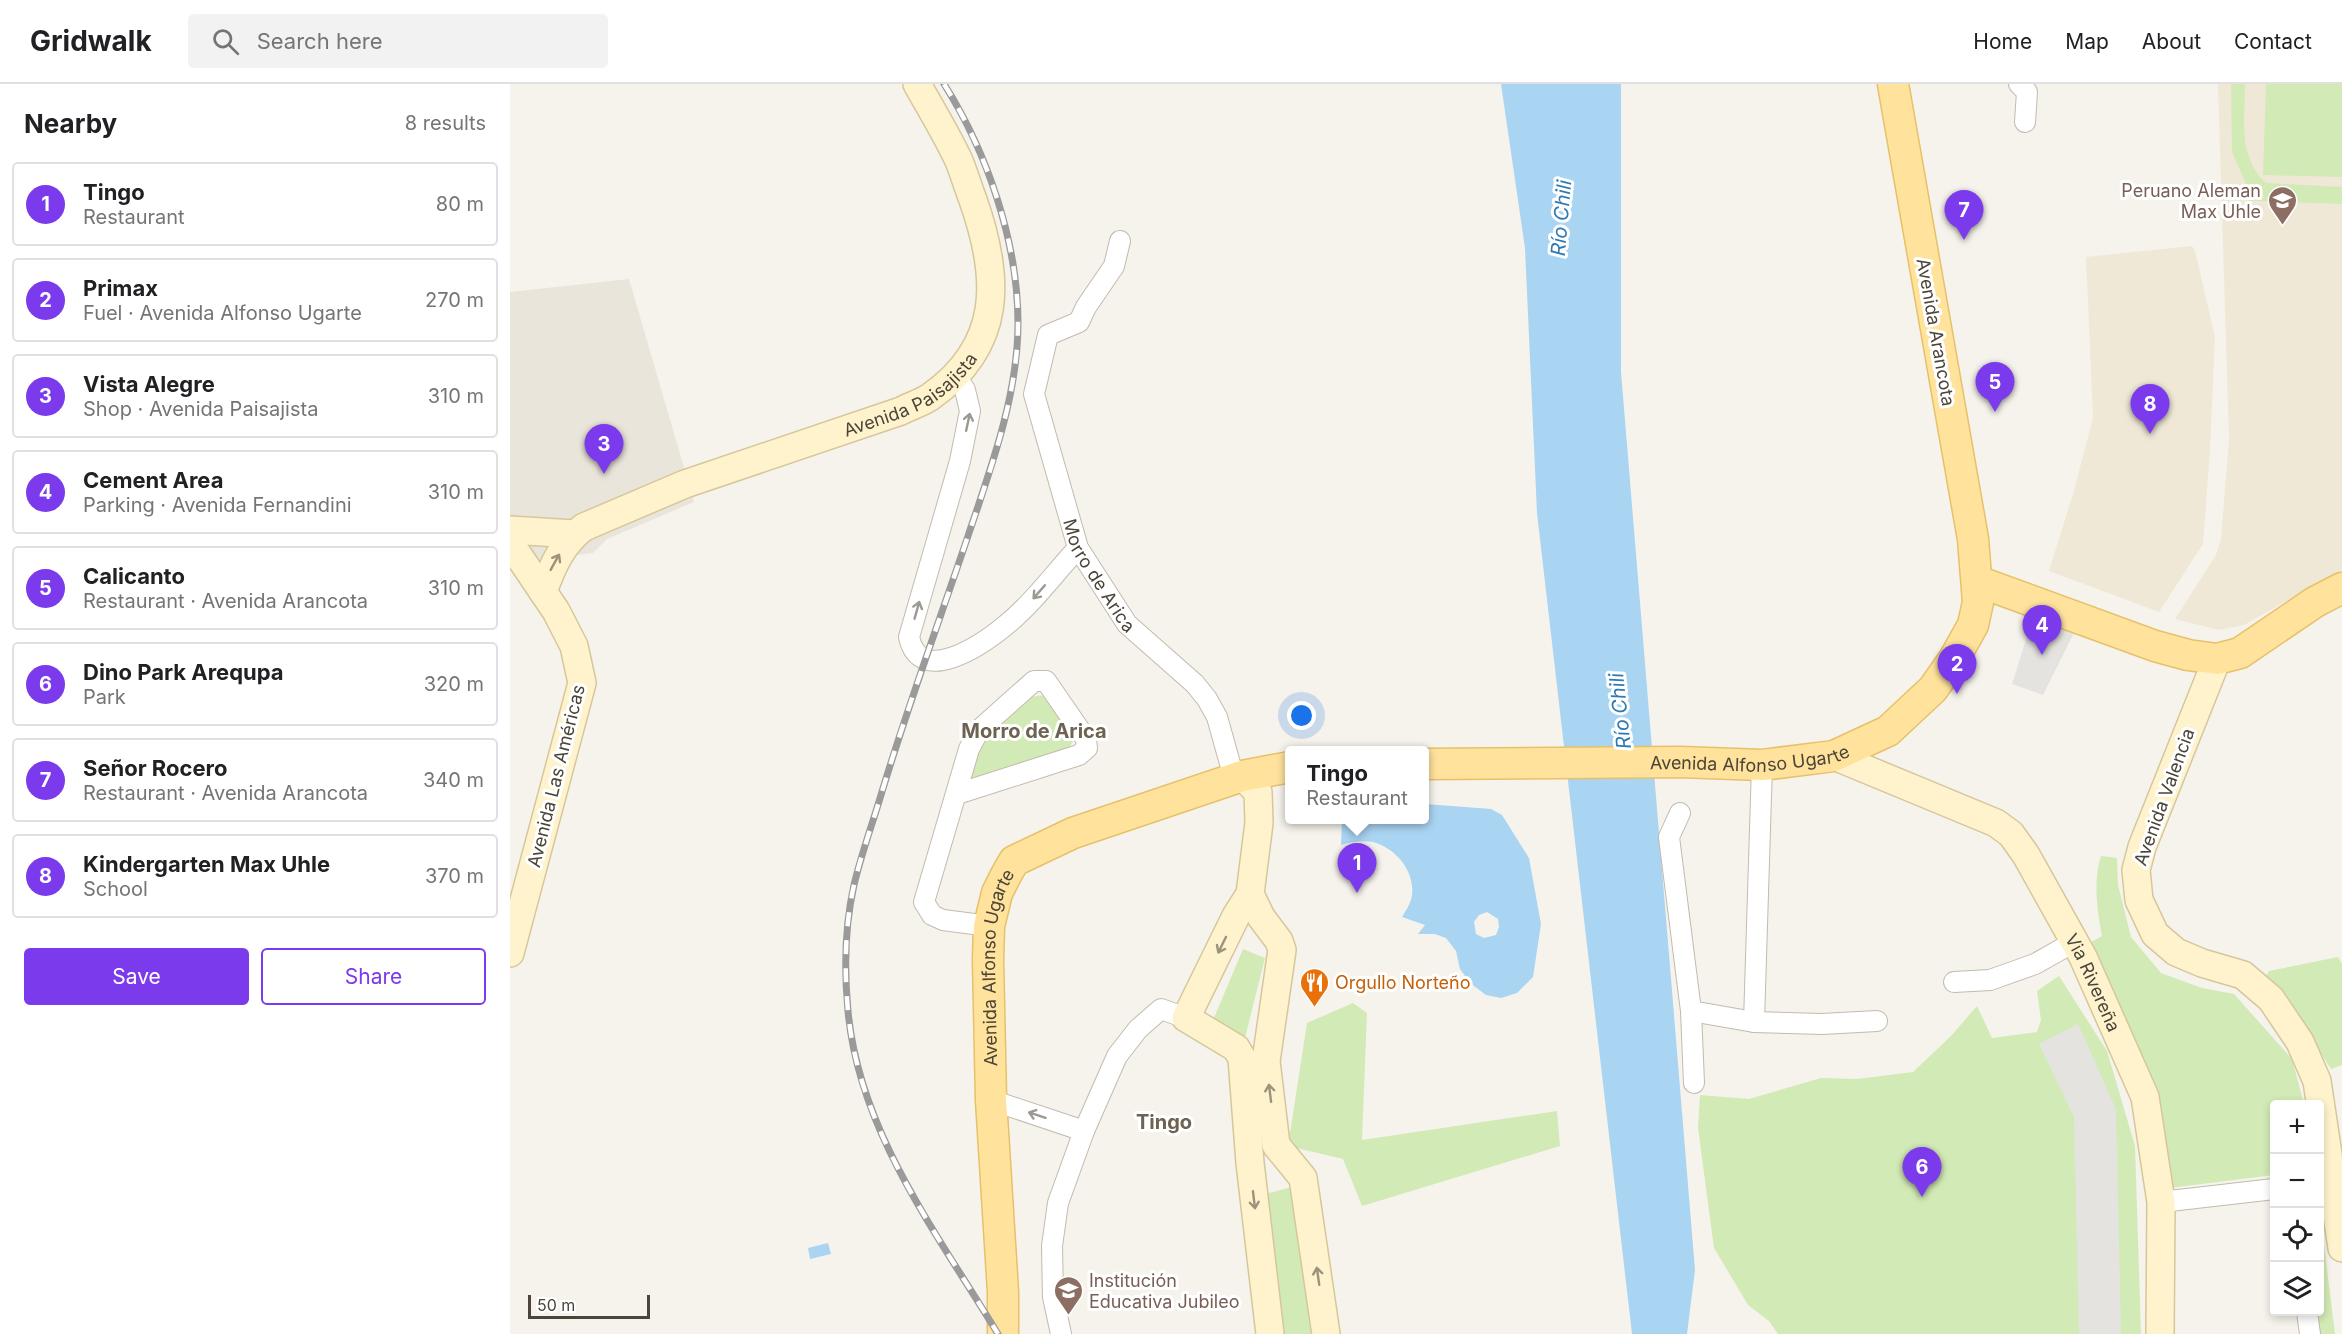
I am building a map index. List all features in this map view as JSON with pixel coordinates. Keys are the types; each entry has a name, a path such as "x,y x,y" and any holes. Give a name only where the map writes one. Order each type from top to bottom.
{"main road":[{"name":"Avenida Arancota","path":"1893,84 1968,510 1977,581"},
{"path":"1977,581 2155,645 2188,655 2217,660 2240,653 2315,602 2342,588"},
{"name":"Avenida Alfonso Ugarte","path":"1429,764 1680,762 1762,765 1834,756 1888,731 1933,689 1954,659 1973,625 1978,602 1977,581"},
{"name":"Avenida Alfonso Ugarte","path":"1003,1334 1003,1292 991,1100 989,926 997,892 1014,861 1073,833 1242,776 1285,768"}],"street":[{"name":"Avenida Paisajista","path":"543,592 555,560 574,534 599,519 685,484 901,411 928,398 956,375 973,354 985,326 992,300 991,268 983,230 959,161 917,84"},
{"path":"2019,84 2027,92 2025,122"},
{"name":"Morro de Arica","path":"1120,241 1114,266 1086,306 1079,322 1048,335 1034,394 1078,548 1127,624 1195,684 1207,699 1217,717 1231,767 1242,776"},
{"path":"956,375 965,390 970,411 960,461 909,637 915,652 926,660 944,662 978,644 1005,626 1030,602 1078,548"},
{"path":"510,530 574,534"},
{"name":"Avenida Las Américas","path":"510,543 556,611 574,646 582,683 510,953"},
{"name":"Avenida Valencia","path":"2217,660 2142,847 2136,870 2139,900 2155,934 2176,952 2202,963 2243,975 2271,999 2300,1042 2317,1081 2342,1248"},
{"path":"957,794 1079,755 1087,748 1086,739 1046,681 1034,681 979,730 969,749 924,902 932,915 942,920 989,926"},
{"name":"Via Rivereña","path":"1834,756 1996,823 2011,834 2026,855 2083,957 2145,1096 2161,1202 2160,1334"},
{"path":"1754,1023 1762,765"},
{"path":"1186,1018 1236,916 1250,894 1260,823 1258,792 1242,776"},
{"path":"1680,813 1669,837 1691,1011 1694,1083"},
{"path":"1250,894 1261,917 1279,941 1282,950 1254,1060 1250,1163 1270,1334"},
{"path":"1954,982 1990,980 2035,964 2074,942"},
{"path":"1061,1334 1053,1297 1052,1246 1058,1203 1084,1131 1117,1056 1138,1029 1161,1009 1186,1018 1254,1060 1276,1145 1303,1178 1326,1334"},
{"path":"1691,1011 1754,1023 1822,1024 1877,1021"},
{"path":"991,1100 1084,1131"},
{"path":"1250,1163 1283,1154"},
{"path":"2161,1202 2270,1189"},
{"path":"2308,1316 2310,1334"}],"shaded area":[{"name":"Peruano Aleman Max Uhle","path":"2218,84 2342,84 2342,570 2244,625 2219,630 2175,619 2216,555 2221,539 2229,439"},
{"path":"2192,246 2215,337 2203,544 2159,612 2049,571 2093,418 2086,257"},
{"path":"629,279 694,502 607,539 593,553 510,563 510,292"},
{"path":"2035,611 2078,625 2043,695 2012,684"},
{"path":"2078,1024 2116,1109 2121,1334 2079,1334 2074,1117 2039,1044"}],"green space":[{"path":"2231,84 2245,84 2244,123 2247,149 2250,161 2266,183 2342,187 2342,204 2211,199 2213,186 2247,186 2232,152"},
{"path":"2266,84 2342,84 2342,177 2263,175"},
{"path":"1046,695 1072,731 1073,741 1068,750 971,783 968,776 981,737 1029,697"},
{"path":"2101,856 2117,858 2118,885 2131,937 2161,973 2202,988 2234,994 2292,1059 2303,1100 2270,1100 2270,1175 2169,1188 2086,945 2102,936 2096,885"},
{"path":"1243,949 1265,958 1245,1038 1214,1018"},
{"path":"2338,957 2342,964 2342,1065 2331,1069 2284,996 2266,976 2269,971"},
{"path":"2059,976 2107,1051 2135,1146 2141,1334 1778,1334 1769,1321 1748,1305 1714,1248 1698,1128 1700,1095 1749,1099 1821,1078 1857,1079 1913,1072 1951,1036 1977,1006 1992,1038 2037,1032 2041,1020 2037,991"},
{"path":"1353,1003 1367,1013 1362,1140 1557,1111 1560,1146 1362,1206 1343,1159 1288,1146 1307,1023"},
{"path":"1296,1186 1316,1334 1279,1334 1261,1195"},
{"path":"2324,1245 2335,1334 2318,1334 2316,1316 2324,1316"}],"water":[{"name":"Río Chili","path":"1501,84 1621,84 1621,372 1695,1270 1687,1334 1632,1334 1537,513 1525,248"},
{"path":"1429,804 1491,809 1502,815 1529,858 1541,924 1533,977 1517,993 1501,998 1486,995 1470,983 1460,969 1456,951 1446,938 1435,934 1418,934 1425,925 1402,917 1411,900 1412,891 1408,872 1397,856 1382,845 1369,841 1341,845 1342,824 1429,824","holes":["1487,912 1498,919 1499,927 1496,935 1484,938 1476,934 1474,922 1479,915"]},
{"path":"828,1243 831,1254 810,1259 808,1248"}],"railway":[{"path":"944,84 974,139 1006,230 1017,292 1017,350 1008,404 994,458 901,730 863,851 851,900 846,947 846,979 855,1055 884,1140 904,1180 998,1334"}],"place":[{"name":"Peruano Aleman Max Uhle","path":"2282,226"},
{"name":"Señor Rocero","path":"1964,240"},
{"name":"Calicanto","path":"1995,412"},
{"name":"Kindergarten Max Uhle","path":"2150,434"},
{"name":"Vista Alegre","path":"604,474"},
{"name":"Cement Area","path":"2042,655"},
{"name":"Primax","path":"1957,694"},
{"name":"Tingo","path":"1357,893"},
{"name":"Orgullo Norteño","path":"1314,1008"},
{"name":"Dino Park Arequpa","path":"1922,1197"},
{"name":"Institución Educativa Jubileo","path":"1068,1316"}],"district":[{"name":"Morro de Arica","path":"1034,731"},
{"name":"Tingo","path":"1164,1122"}]}
